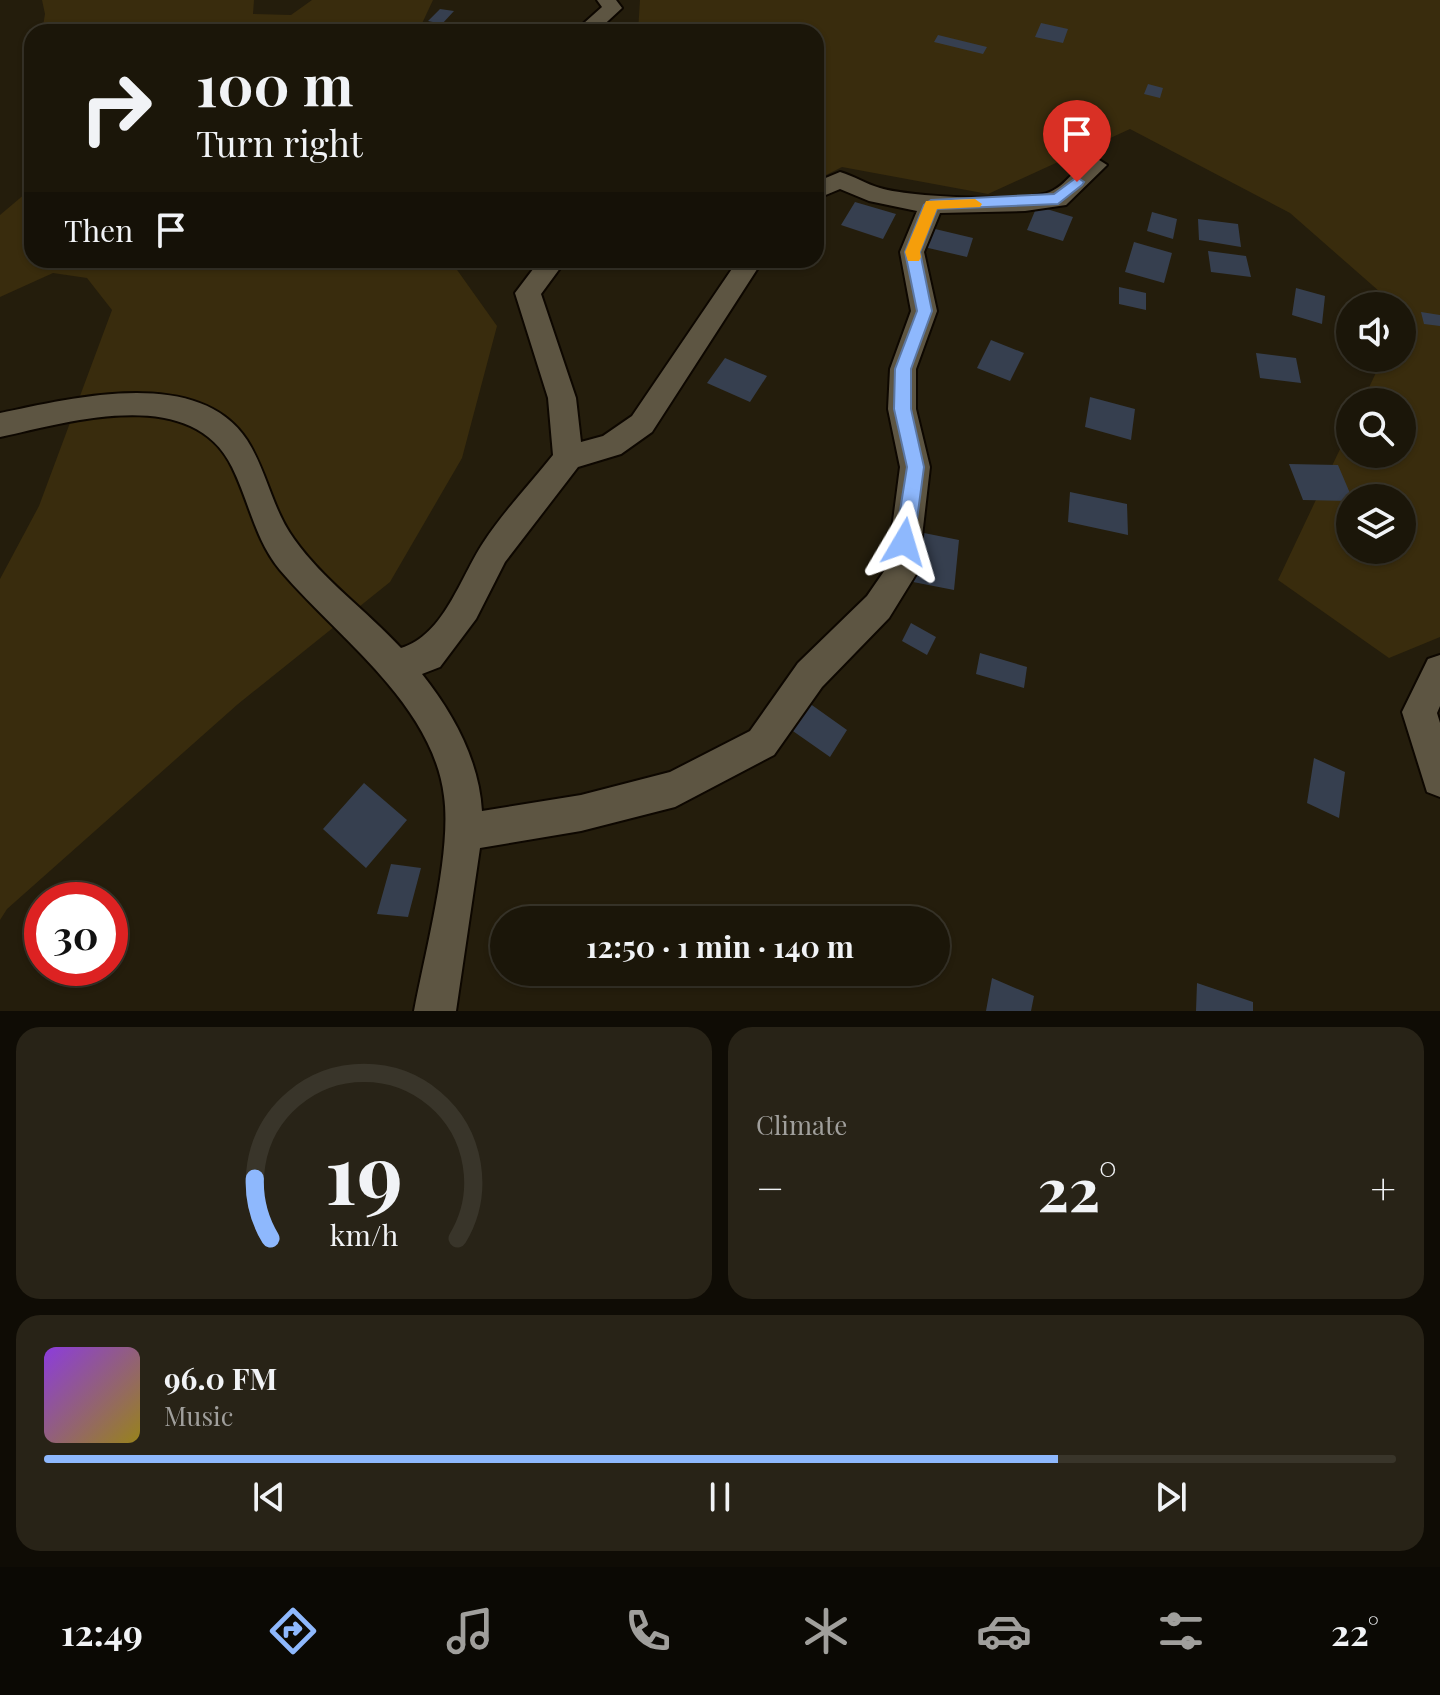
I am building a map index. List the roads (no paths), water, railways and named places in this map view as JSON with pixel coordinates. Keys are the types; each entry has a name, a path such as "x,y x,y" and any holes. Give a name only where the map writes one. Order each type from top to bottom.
{"street":[{"path":"593,24 612,8 606,0"},
{"path":"824,187 840,180 877,196 931,205 1058,199 1096,165"},
{"path":"464,832 581,813 675,789 762,743 810,675 878,607 902,571 915,467 902,409 903,369 924,311 912,252 931,205"},
{"path":"548,268 528,293 562,398 568,458"},
{"path":"396,666 428,656 465,608 494,552 568,458 611,446 642,424 746,268"},
{"path":"0,425 88,405 126,404 179,410 211,422 241,450 254,492 280,546 409,679 453,753 466,805 461,867 435,1011"},
{"path":"1440,671 1419,712 1440,779"}]}
